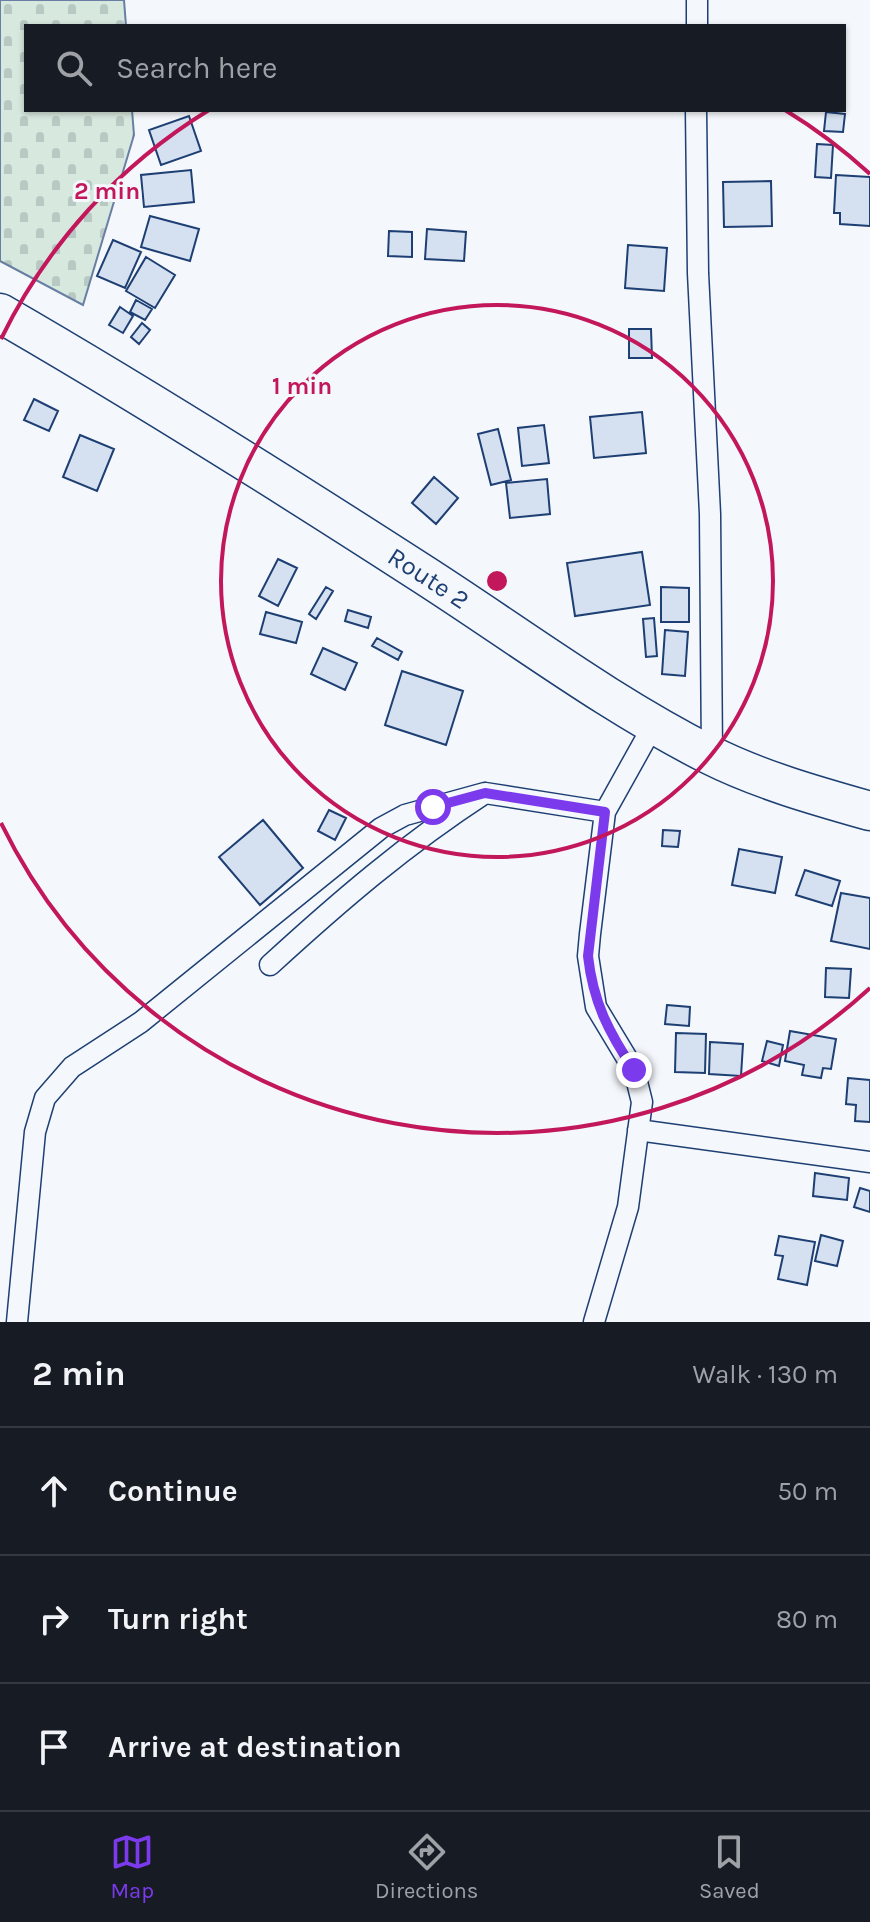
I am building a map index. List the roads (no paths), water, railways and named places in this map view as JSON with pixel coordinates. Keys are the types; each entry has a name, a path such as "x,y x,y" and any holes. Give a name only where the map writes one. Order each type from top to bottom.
{"highway":[{"name":"Route 2","path":"0,313 124,385 420,572 556,665 654,724 712,756 870,811"}],"street":[{"path":"697,0 697,24"},
{"path":"696,112 698,273 710,514 712,756"},
{"path":"594,1322 628,1207 640,1087 596,1007 588,956 605,812 654,724"},
{"path":"17,1322 35,1132 45,1098 58,1082 94,1051 141,1022 381,828 405,815 485,793 605,812"},
{"path":"270,965 361,882 421,835 485,793"},
{"path":"638,1130 870,1162"}]}
